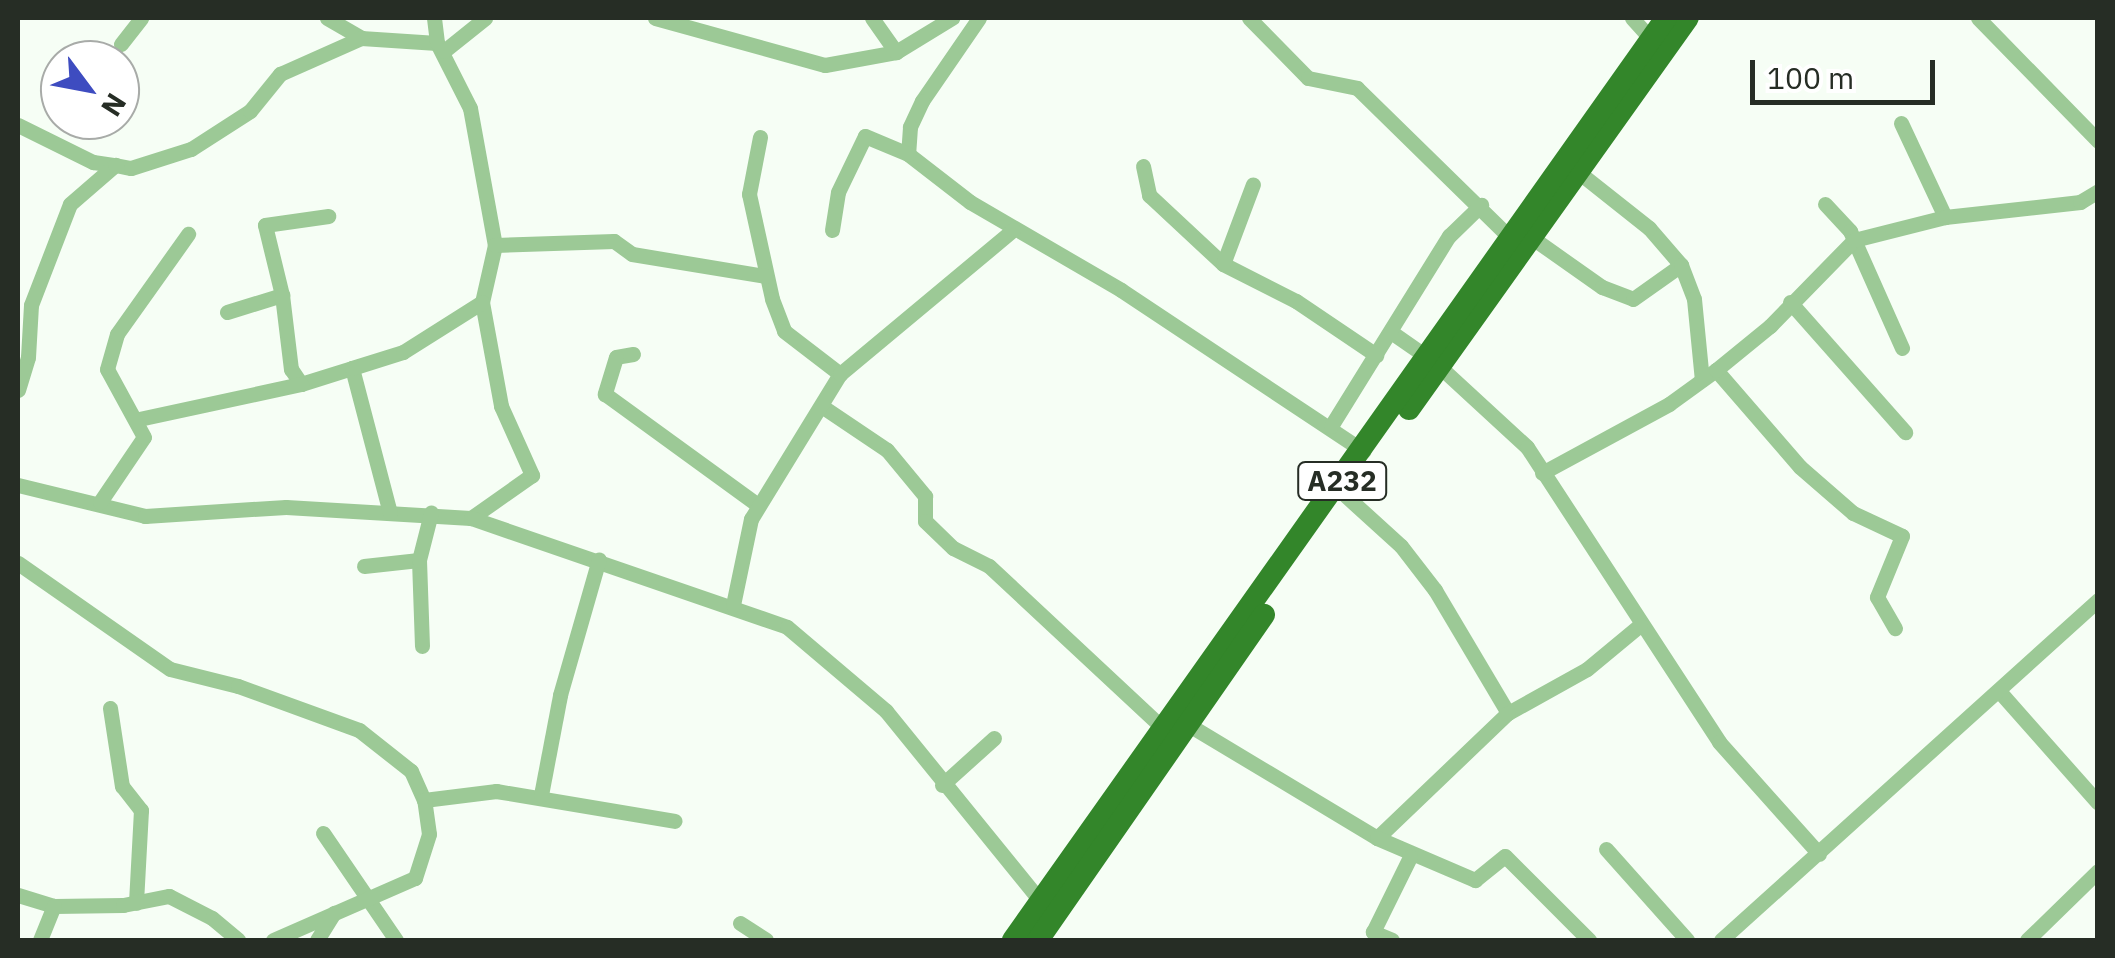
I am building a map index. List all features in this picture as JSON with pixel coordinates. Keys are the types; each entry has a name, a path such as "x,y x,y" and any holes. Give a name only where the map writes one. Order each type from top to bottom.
{"highway":[{"name":"A232","path":"1038,940 1346,496 1666,18"},
{"name":"A232","path":"1521,238 1577,171 1688,18"},
{"name":"A232","path":"1013,940 1363,451 1433,362"}],"street":[{"path":"124,40 141,18"},
{"path":"327,18 361,38 441,47 485,18"},
{"path":"434,18 441,47 470,108 495,244 482,302 501,406 532,475 471,518"},
{"path":"656,18 825,65 896,52 952,18"},
{"path":"872,18 896,52"},
{"path":"908,154 910,127 922,101 978,18"},
{"path":"1249,18 1308,78 1357,88 1521,238 1602,287 1633,300 1681,265"},
{"path":"1632,18 1650,39"},
{"path":"1978,18 2098,141"},
{"path":"18,126 93,162 114,165 173,158 244,116 280,74 361,38"},
{"path":"1901,123 1945,217"},
{"path":"832,230 838,192 865,136 908,154 1013,230 1331,426 1363,451"},
{"path":"760,137 749,194 765,276 784,331 840,374"},
{"path":"93,162 93,184"},
{"path":"18,390 28,357 31,305 59,222 114,165"},
{"path":"1143,166 1149,195 1223,264 1296,301 1376,355"},
{"path":"1577,171 1649,228 1681,265 1694,299 1702,380"},
{"path":"1223,264 1253,184"},
{"path":"1542,473 1716,370 1854,240 1945,217 2080,202 2098,190"},
{"path":"1331,426 1449,236 1481,204"},
{"path":"1825,204 1854,240 1902,348"},
{"path":"301,384 292,369 282,295 265,225 328,216"},
{"path":"733,605 758,505 840,374 1013,230"},
{"path":"100,502 144,437 140,419 107,369 117,334 188,234"},
{"path":"495,244 614,242 632,254 765,276"},
{"path":"227,312 282,295"},
{"path":"140,419 383,362 482,302"},
{"path":"1790,302 1905,432"},
{"path":"1391,332 1433,362 1527,447 1719,742 1818,854"},
{"path":"633,354 616,358 605,394 758,505"},
{"path":"352,368 390,514"},
{"path":"1716,370 1800,467 1853,513 1902,536 1877,598 1895,628"},
{"path":"822,407 887,450 925,496 925,521 954,548 1000,576 1164,730"},
{"path":"18,485 145,516 286,506 471,518 600,559 788,627 825,653 886,710 942,785 1041,902"},
{"path":"1346,496 1401,546 1435,590 1508,713"},
{"path":"422,646 419,560 431,513"},
{"path":"540,794 560,695 600,559"},
{"path":"364,566 419,560"},
{"path":"18,565 170,669 238,686 359,730 412,772 424,800 429,834 415,878 274,940"},
{"path":"1724,940 2098,600"},
{"path":"1378,838 1508,713 1588,669 1640,625"},
{"path":"1999,691 2098,804"},
{"path":"110,708 122,786 141,810 136,903"},
{"path":"1189,725 1410,857 1475,880 1506,856 1589,940"},
{"path":"942,785 994,738"},
{"path":"424,800 496,791 540,794 676,820"},
{"path":"323,833 396,940"},
{"path":"1606,849 1687,940"},
{"path":"1392,940 1372,932 1410,857"},
{"path":"2027,940 2098,871"},
{"path":"18,895 54,906 136,903 169,896 212,918 238,940"},
{"path":"40,940 54,906"},
{"path":"317,940 334,913"},
{"path":"740,923 766,940"}]}
